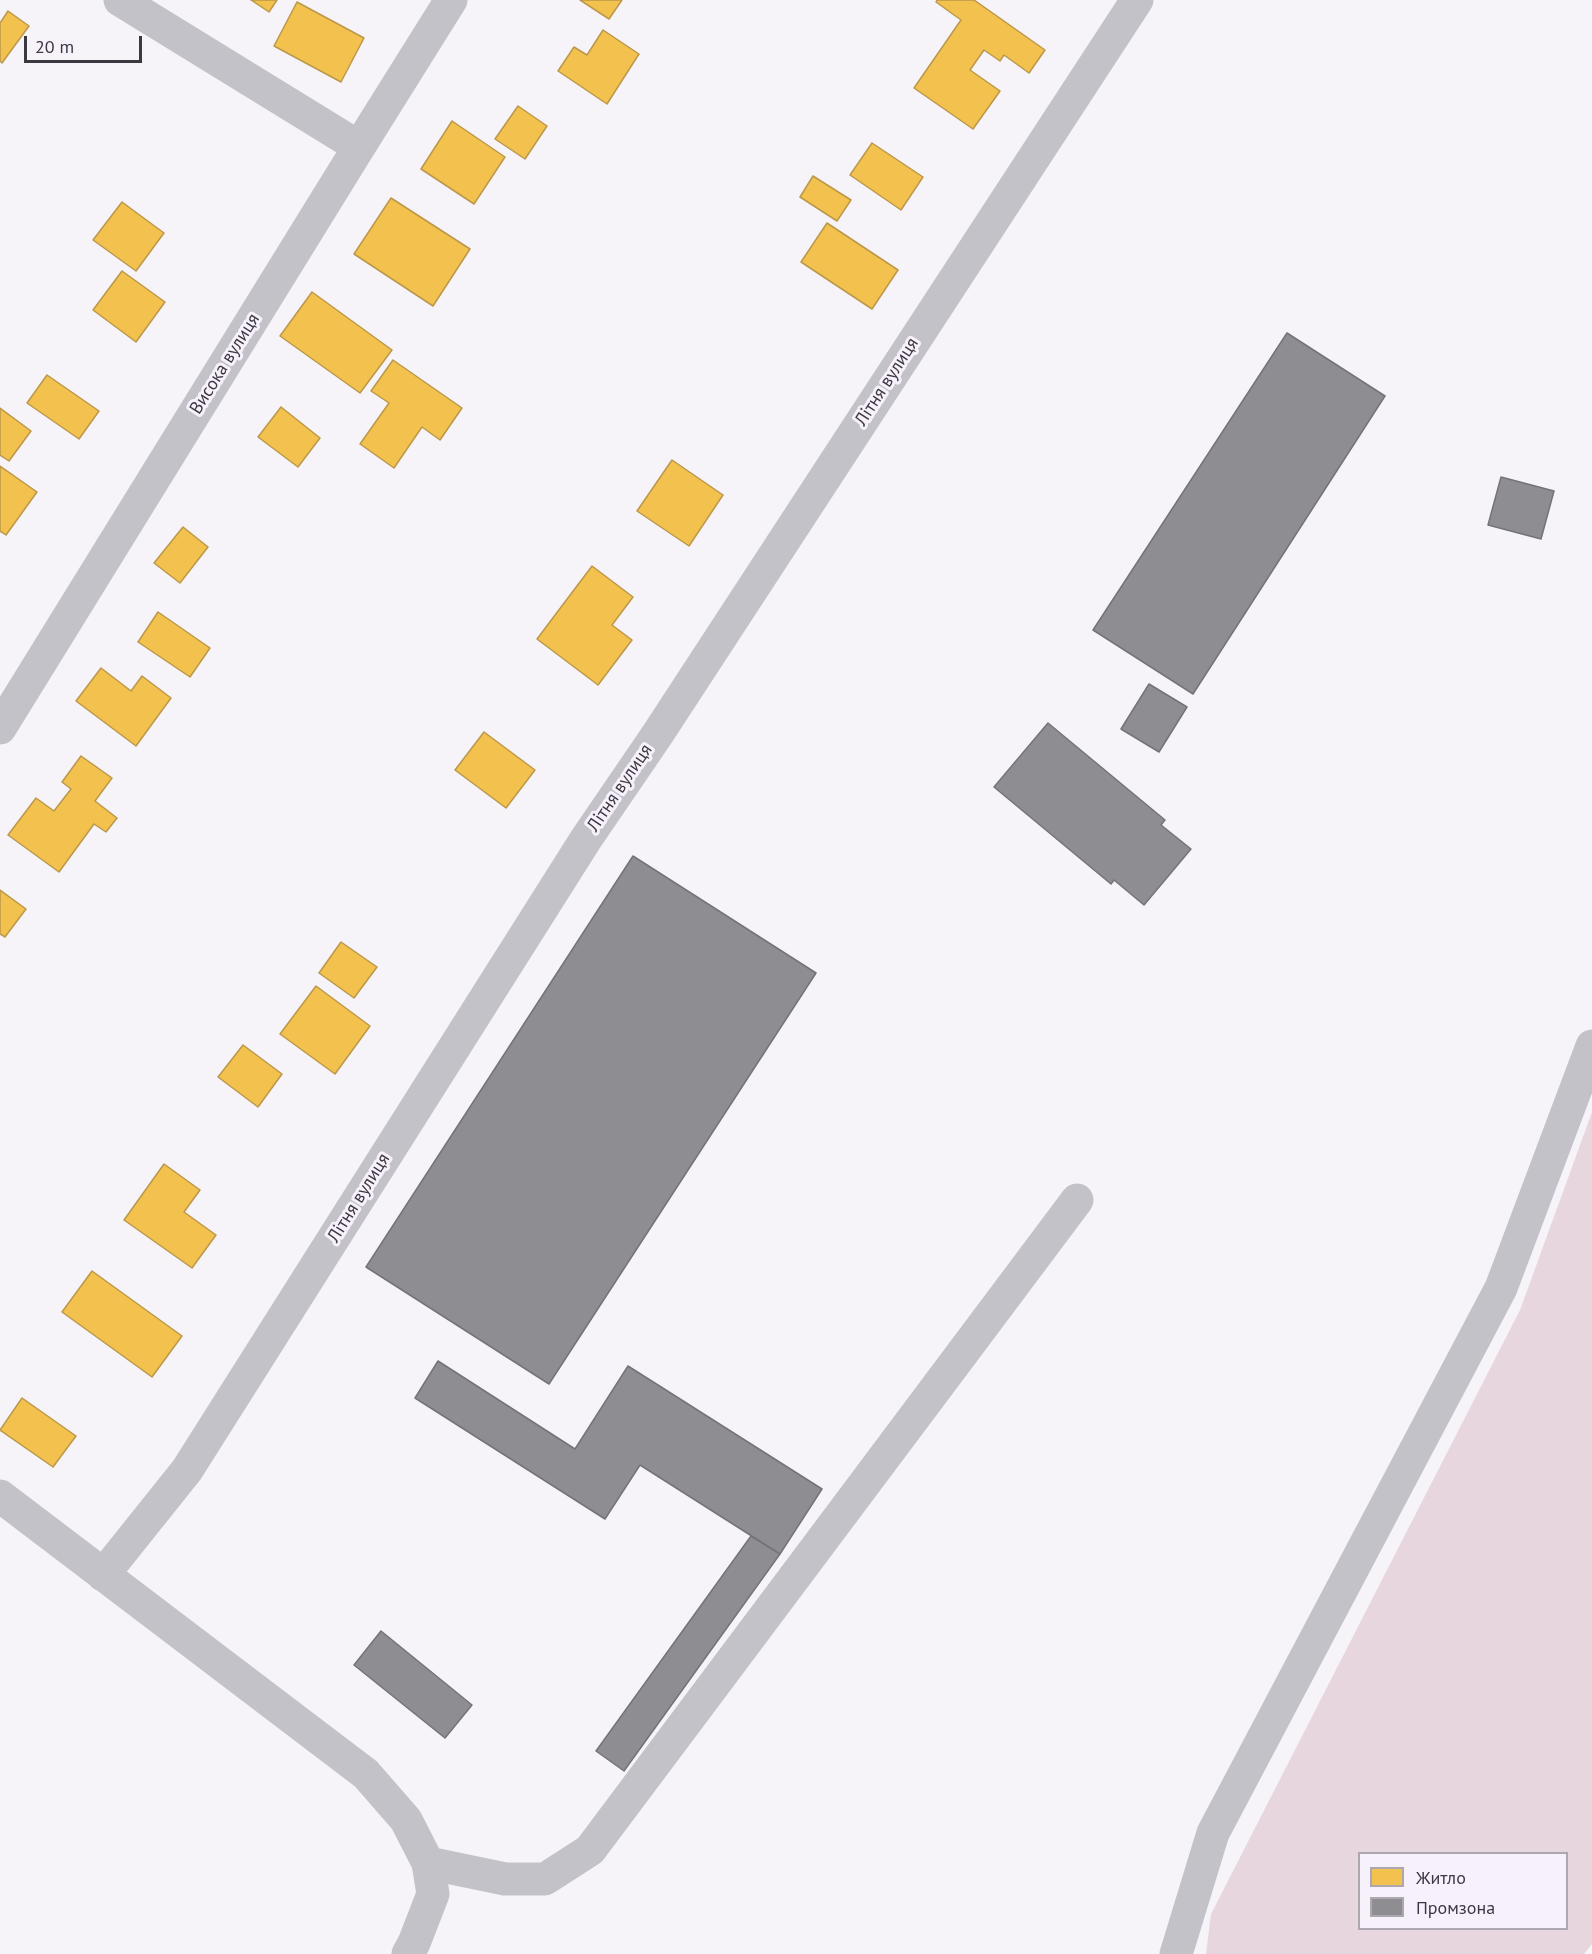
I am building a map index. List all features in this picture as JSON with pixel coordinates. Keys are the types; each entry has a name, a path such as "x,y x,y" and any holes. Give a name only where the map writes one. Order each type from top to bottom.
{"street":[{"path":"120,0 359,147"},
{"name":"Висока вулиця","path":"0,728 451,0"},
{"name":"Літня вулиця","path":"103,1575 187,1470 586,838 657,735 1137,0"},
{"path":"1176,1954 1212,1833 1501,1288 1592,1046"},
{"path":"428,1863 505,1879 545,1879 590,1850 1077,1200"},
{"path":"0,1496 366,1774 406,1820 428,1863 433,1894 408,1954"}],"shaded area":[{"path":"1592,1112 1592,1944 1584,1954 1206,1954 1211,1914 1520,1310"}],"building: Житло":[{"path":"251,0 277,0 269,12"},
{"path":"580,0 622,0 609,19"},
{"path":"937,0 974,0 1045,50 1029,73 1004,55 1000,61 984,50 970,70 1000,91 973,129 914,88 961,20 936,2"},
{"path":"297,2 364,38 341,82 274,46"},
{"path":"8,11 29,26 2,63 0,61 0,23"},
{"path":"603,30 639,54 607,104 558,71 574,47 587,55"},
{"path":"518,106 547,126 525,159 495,139"},
{"path":"452,121 505,157 474,204 421,169"},
{"path":"872,143 923,177 901,210 850,175"},
{"path":"813,176 851,200 837,221 800,197"},
{"path":"391,198 470,249 433,306 354,254"},
{"path":"122,202 164,233 136,271 93,240"},
{"path":"827,223 898,270 872,309 801,262"},
{"path":"122,271 165,302 136,342 93,310"},
{"path":"312,292 392,350 360,393 280,336"},
{"path":"393,360 462,408 440,440 422,427 394,468 360,444 389,403 371,391"},
{"path":"47,375 99,411 79,439 27,403"},
{"path":"281,407 320,438 298,467 258,437"},
{"path":"0,408 31,431 9,461 0,455"},
{"path":"672,460 723,495 689,546 637,511"},
{"path":"0,466 37,492 6,535 0,531"},
{"path":"183,527 208,547 180,583 154,563"},
{"path":"592,566 633,597 612,625 632,640 598,685 537,639"},
{"path":"158,612 210,648 190,677 138,642"},
{"path":"101,668 131,691 142,676 171,698 136,746 76,701"},
{"path":"484,732 535,770 506,808 455,770"},
{"path":"81,756 112,778 95,801 117,818 106,832 94,824 59,872 8,835 36,798 54,811 71,789 62,782"},
{"path":"0,890 26,909 5,937 0,934"},
{"path":"341,942 377,967 354,998 319,973"},
{"path":"316,986 370,1026 335,1074 280,1034"},
{"path":"243,1045 282,1074 258,1107 218,1077"},
{"path":"164,1164 200,1190 184,1212 216,1235 192,1268 124,1220"},
{"path":"92,1271 182,1336 152,1377 62,1312"},
{"path":"22,1398 76,1436 53,1467 0,1430"}],"building: Промзона":[{"path":"1287,333 1385,396 1193,694 1093,630"},
{"path":"1501,477 1554,491 1541,539 1488,525"},
{"path":"1149,684 1187,707 1159,752 1121,729"},
{"path":"1048,723 1165,820 1161,825 1191,849 1144,905 1114,880 1111,884 994,787"},
{"path":"633,856 816,973 549,1384 366,1267"},
{"path":"438,1361 575,1449 628,1366 822,1489 780,1554 640,1465 605,1519 415,1398"},
{"path":"751,1536 780,1554 624,1771 596,1751"},
{"path":"381,1631 472,1705 445,1738 354,1665"}]}
